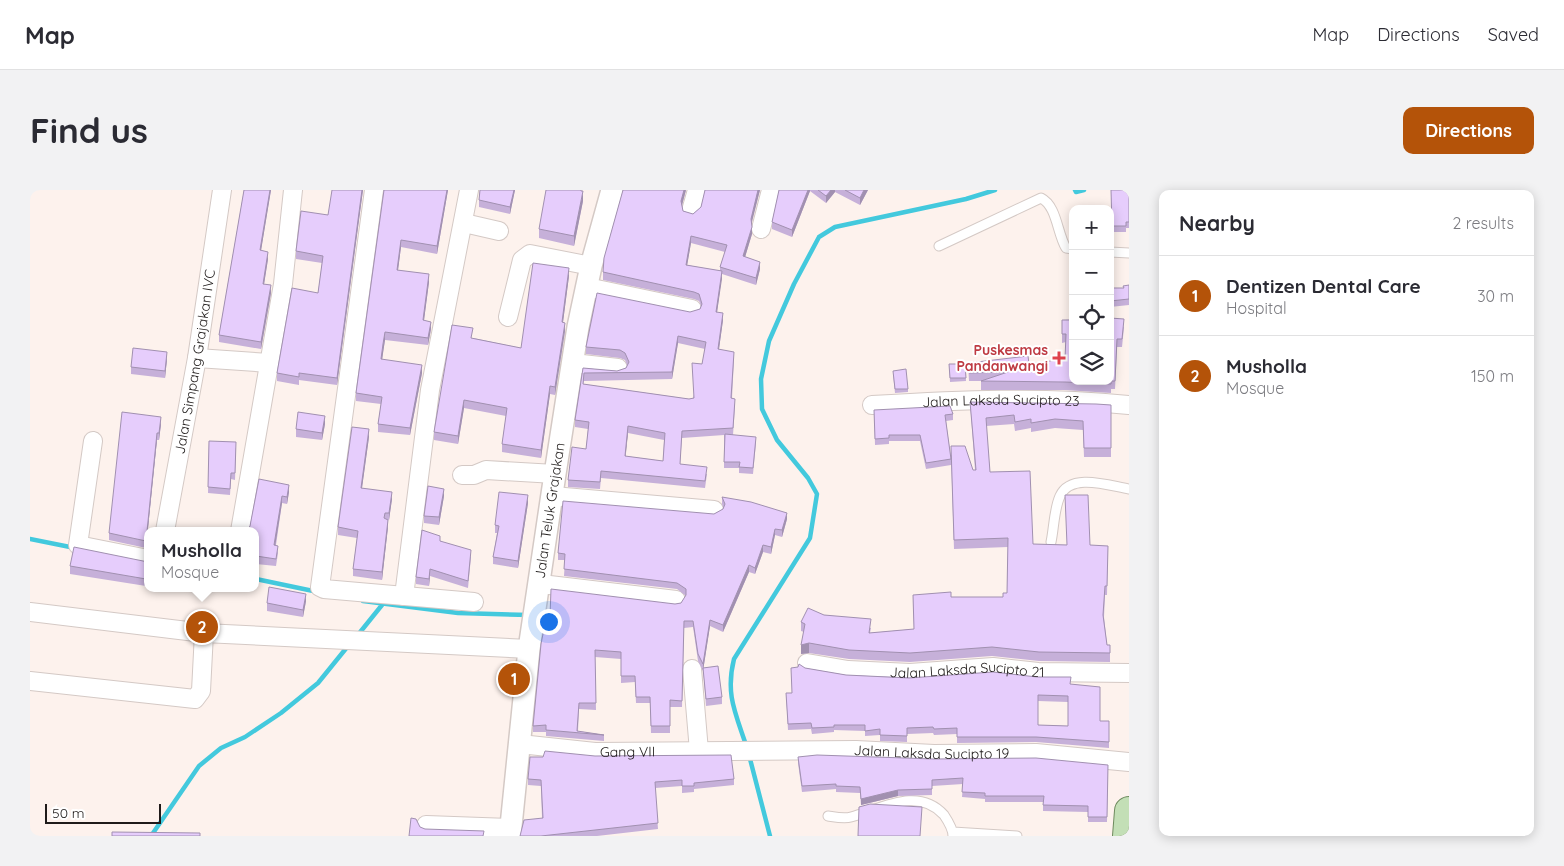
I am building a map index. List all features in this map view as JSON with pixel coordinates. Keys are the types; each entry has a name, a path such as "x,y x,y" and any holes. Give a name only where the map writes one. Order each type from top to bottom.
{"main road":[{"path":"1128,836 1129,812"}],"street":[{"name":"Jalan Simpang Grajakan IVC","path":"166,527 197,358 222,190"},
{"path":"241,527 283,284 293,190"},
{"path":"374,190 320,587 324,589 474,602"},
{"path":"404,596 430,390 469,190"},
{"name":"Jalan Teluk Grajakan","path":"511,832 530,649 541,584 555,474 591,266 612,190"},
{"path":"691,211 697,190"},
{"path":"761,229 771,190"},
{"path":"464,223 500,231"},
{"path":"508,317 522,260 527,255 591,266"},
{"path":"587,287 692,309"},
{"path":"197,358 269,363"},
{"path":"573,363 618,368"},
{"name":"Jalan Laksda Sucipto 23","path":"872,405 1021,399 1070,399 1129,405"},
{"path":"93,441 78,545 144,558"},
{"path":"462,475 474,475 486,470 555,474"},
{"path":"553,496 714,510"},
{"path":"541,584 676,600"},
{"path":"30,612 204,633 530,649"},
{"path":"30,681 194,699 202,691 204,633"},
{"name":"Jalan Laksda Sucipto 21","path":"807,663 848,670 910,673 993,667 1038,672 1129,673"},
{"path":"692,668 699,751"},
{"name":"Gang VII","path":"520,744 595,752 734,752"},
{"name":"Jalan Laksda Sucipto 19","path":"734,752 770,750 1036,753 1129,762"},
{"path":"426,825 511,832"}],"lane":[{"path":"939,246 1039,198 1044,199 1052,211 1066,248 1069,248"},
{"path":"1114,252 1129,253"},
{"path":"1051,542 1060,495 1073,484 1082,482 1129,489"},
{"path":"828,816 850,817 860,812 911,799 938,809 946,818 953,834 1017,836"}],"building":[{"path":"244,190 270,190 260,250 268,252 263,284 271,285 261,342 219,335"},
{"path":"332,190 362,190 337,378 299,373 299,377 277,373 292,288 318,293 323,256 296,251 301,211 328,215"},
{"path":"384,190 447,190 437,246 401,240 397,270 429,274 423,320 431,322 428,338 385,332 383,344 381,359 422,365 410,428 378,424 382,397 356,393"},
{"path":"480,190 514,190 510,207 479,200"},
{"path":"546,190 583,191 574,236 539,229"},
{"path":"623,190 684,190 681,201 683,211 693,214 701,207 705,190 758,190 751,219 752,227 743,256 760,262 756,278 720,267 727,245 691,236 686,265 722,271 716,312 723,313 718,349 734,352 731,398 735,399 733,428 682,431 680,464 707,467 705,481 601,471 600,482 568,480 572,447 586,449 589,422 575,420 583,368 617,371 626,368 629,362 625,353 620,350 586,347 597,293 690,312 700,309 702,304 699,294 694,292 603,272 604,258","holes":["678,336 706,342 702,364 692,363 694,398 689,399 583,384 584,373 672,372","628,426 665,433 663,461 625,456"]},
{"path":"779,190 808,190 792,230 772,222"},
{"path":"818,190 831,190 826,196"},
{"path":"845,190 864,190 860,198"},
{"path":"1111,190 1129,190 1129,222 1126,222 1126,226 1114,226 1114,205 1111,205"},
{"path":"533,263 569,268 562,322 565,323 555,387 550,386 541,450 502,444 507,408 464,400 458,436 434,432 452,325 473,328 471,338 521,348"},
{"path":"1129,285 1129,299 1114,301 1114,288 1124,288 1123,286"},
{"path":"1114,318 1124,319 1122,339 1117,339 1115,381"},
{"path":"1062,320 1069,320 1069,382 981,381 1008,372 969,373 968,363 1028,356 1029,364 1065,359 1066,334 1062,334"},
{"path":"133,348 167,352 165,371 131,367"},
{"path":"949,364 965,364 966,378 950,378"},
{"path":"906,369 908,389 895,389 893,371"},
{"path":"970,402 1111,405 1111,448 1084,448 1083,421 1055,419 1031,423 1031,419 1015,422 1014,415 986,418 990,472 1030,471 1033,544 1067,545 1065,495 1088,495 1090,545 1108,546 1107,586 1105,586 1103,615 1107,645 1110,645 1110,653 1039,652 992,647 910,653 849,650 809,643 801,645 805,624 801,622 808,608 824,615 871,619 869,633 914,629 913,595 951,592 951,597 1003,597 1003,593 1007,593 1008,538 954,540 951,446 965,446 973,470 976,470"},
{"path":"950,406 953,414 945,415 951,459 926,463 920,435 889,435 889,438 875,439 874,410"},
{"path":"122,412 161,417 159,433 157,433 147,527 144,527 144,541 109,533"},
{"path":"298,412 325,416 322,433 296,429"},
{"path":"352,427 369,429 361,488 392,492 389,513 385,513 384,518 388,520 382,572 353,569 358,531 338,527"},
{"path":"725,434 756,437 753,468 739,467 740,462 724,462"},
{"path":"209,441 236,442 235,473 231,473 230,489 208,487"},
{"path":"259,479 289,485 287,497 282,496 274,545 278,546 276,559 259,556 259,527 250,526"},
{"path":"428,486 444,489 439,517 424,516"},
{"path":"499,492 528,495 518,561 493,557 499,526 495,525"},
{"path":"722,497 751,502 787,513 782,530 775,529 771,547 763,545 755,568 749,565 723,625 710,620 703,664 698,654 693,621 684,621 682,701 670,700 670,726 651,726 650,697 636,697 635,676 621,676 621,652 595,650 596,703 579,703 577,731 604,735 546,730 546,725 533,726 541,644 544,629 547,630 548,616 550,616 551,589 675,604 681,603 686,595 686,589 677,583 564,569 565,554 558,553 563,501 714,514 723,509 725,504"},
{"path":"422,530 440,536 440,541 471,550 468,581 430,569 429,579 416,577"},
{"path":"74,547 144,561 144,579 70,566"},
{"path":"269,587 306,594 303,610 267,603"},
{"path":"799,664 805,668 846,675 909,678 993,672 1037,677 1071,677 1070,684 1100,687 1100,721 1109,721 1109,742 1036,737 957,737 957,728 934,729 933,727 907,728 907,736 880,735 880,729 865,731 865,725 834,725 834,727 812,728 811,723 788,724 786,693 792,693 791,668 798,667","holes":["1038,695 1068,696 1068,726 1038,725"]},
{"path":"718,666 722,697 706,699 703,668"},
{"path":"545,751 595,756 731,755 734,779 694,783 694,786 682,786 682,780 655,782 658,823 541,836 520,836 524,820 543,818 541,780 528,779 530,757 543,757"},
{"path":"817,755 934,759 1036,758 1108,765 1107,817 1088,817 1088,806 1043,805 1044,796 985,796 985,793 962,792 963,778 932,780 932,789 898,790 861,799 860,787 836,786 836,784 802,786 798,757"},
{"path":"870,804 922,807 920,836 858,836 859,807"},
{"path":"411,818 416,819 420,827 425,829 484,831 483,836 409,836"},
{"path":"112,832 200,833 200,836 112,836"}],"waterway":[{"path":"747,748 731,694 734,659 810,538 817,494 808,478 777,440 762,409 761,379 769,341 794,284 819,237 835,227 966,199 995,190"},
{"path":"1075,190 1076,192 1084,190"},
{"path":"30,539 75,548"},
{"path":"259,580 318,592"},
{"path":"363,601 458,613 529,615"},
{"path":"357,636 382,605"},
{"path":"151,836 199,766 221,748 245,737 281,713 318,683 348,646"},
{"path":"749,755 770,836"}],"place":[{"name":"Puskesmas Pandanwangi","path":"1059,358"},
{"name":"Musholla","path":"202,627"},
{"name":"Dentizen Dental Care","path":"514,679"}]}
